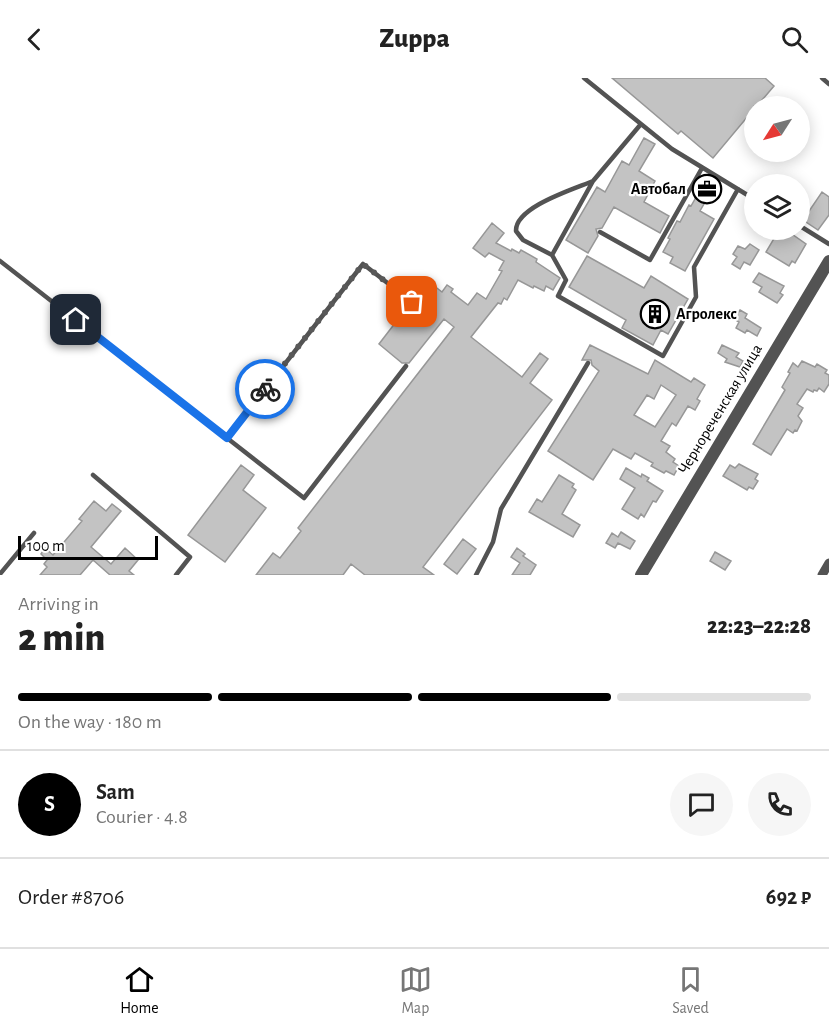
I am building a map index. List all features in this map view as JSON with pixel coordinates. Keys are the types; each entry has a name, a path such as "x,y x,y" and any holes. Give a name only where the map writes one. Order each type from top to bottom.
{"street":[{"name":"Чернореченская улица","path":"641,575 829,261"},
{"path":"822,575 829,563"}],"lane":[{"path":"584,78 672,149 744,193"},
{"path":"822,78 829,84"},
{"path":"552,255 593,181 640,124"},
{"path":"600,232 650,260 702,168"},
{"path":"593,181 530,210 518,222 516,231 523,240 552,255 566,280 558,296 663,356 696,297 694,267 738,189"},
{"path":"810,232 829,244"},
{"path":"0,261 304,498 406,366"},
{"path":"227,438 363,264 412,302"},
{"path":"476,575 493,542 501,508 588,363"},
{"path":"93,475 190,557 176,575"},
{"path":"0,574 34,533"}],"building":[{"path":"612,78 765,78 774,86 766,96 744,96 744,121 713,158 681,131 678,134"},
{"path":"644,138 655,144 639,171 655,181 644,202 669,216 660,233 614,207 602,228 596,229 598,236 588,253 566,240 597,187 605,192 622,161 629,165"},
{"path":"707,178 716,183 700,211 714,219 685,271 670,263 673,257 663,252 677,221 680,222"},
{"path":"822,192 829,197 829,215 818,230 810,225 810,210"},
{"path":"492,223 504,233 496,243 511,251 512,249 519,253 521,250 537,259 536,262 560,278 553,290 546,286 544,291 518,280 507,300 504,298 501,304 498,303 471,337 522,377 540,353 548,359 530,383 552,400 423,567 434,575 365,575 351,564 343,575 256,575 273,553 280,558 301,531 298,528 454,327 444,319 409,363 402,363 379,344 409,305 415,305 415,298 428,281 442,292 447,285 453,289 451,292 468,305 477,293 486,299 502,271 499,270 504,261 489,253 485,257 473,248"},
{"path":"773,240 800,240 806,244 795,263 792,261 789,266 766,252"},
{"path":"750,244 759,250 750,265 744,262 740,269 732,264 737,257 733,254 738,246 745,249"},
{"path":"587,256 644,288 651,276 688,299 668,334 661,330 653,345 622,328 626,320 569,287"},
{"path":"759,273 784,286 780,293 783,295 777,303 759,292 762,287 753,282"},
{"path":"740,310 747,314 745,318 761,328 757,336 747,330 745,333 736,328 739,322 734,319"},
{"path":"590,345 648,374 655,360 691,382 694,378 705,385 697,399 700,401 695,410 688,406 676,426 672,423 661,441 670,446 666,452 675,459 673,462 679,466 674,475 651,466 653,463 635,453 631,459 613,449 593,480 548,451 599,371 592,365 591,360 582,360","holes":["661,385 676,395 655,427 634,415 647,395 654,399"]},
{"path":"722,345 739,353 736,357 743,361 740,367 725,362 727,359 718,353"},
{"path":"802,361 815,367 817,364 827,370 825,373 829,375 829,384 824,392 819,388 813,392 807,389 797,404 803,408 798,416 802,421 797,431 793,433 787,429 771,455 753,444 785,390 782,387 793,363 798,367"},
{"path":"739,464 758,474 755,479 758,481 753,489 749,487 747,490 723,476 730,465 735,468"},
{"path":"241,465 254,475 243,490 266,508 225,562 188,535"},
{"path":"626,468 641,477 642,474 649,478 647,481 663,491 656,502 653,501 644,517 641,514 638,519 622,509 635,488 620,479"},
{"path":"559,475 574,484 572,487 576,490 562,514 580,525 573,537 529,512 537,499 542,502"},
{"path":"94,501 106,511 112,504 121,511 91,547 111,564 125,548 138,560 129,571 134,575 110,575 93,560 80,575 40,575 47,567 44,564 47,560 41,554 45,548 53,555 82,521 79,519"},
{"path":"621,532 635,541 630,549 618,543 615,548 606,543 612,533 618,537"},
{"path":"463,539 476,549 457,574 444,564"},
{"path":"517,548 525,554 523,556 536,565 530,575 512,575 520,563 511,557"},
{"path":"715,552 731,561 725,570 710,561"}],"way so far":[{"path":"265,389 363,264 412,302"}],"place":[{"name":"Автобал","path":"707,189"},
{"name":"Агролекс","path":"655,314"}],"route":[{"path":"76,320 227,438 265,389"}]}
